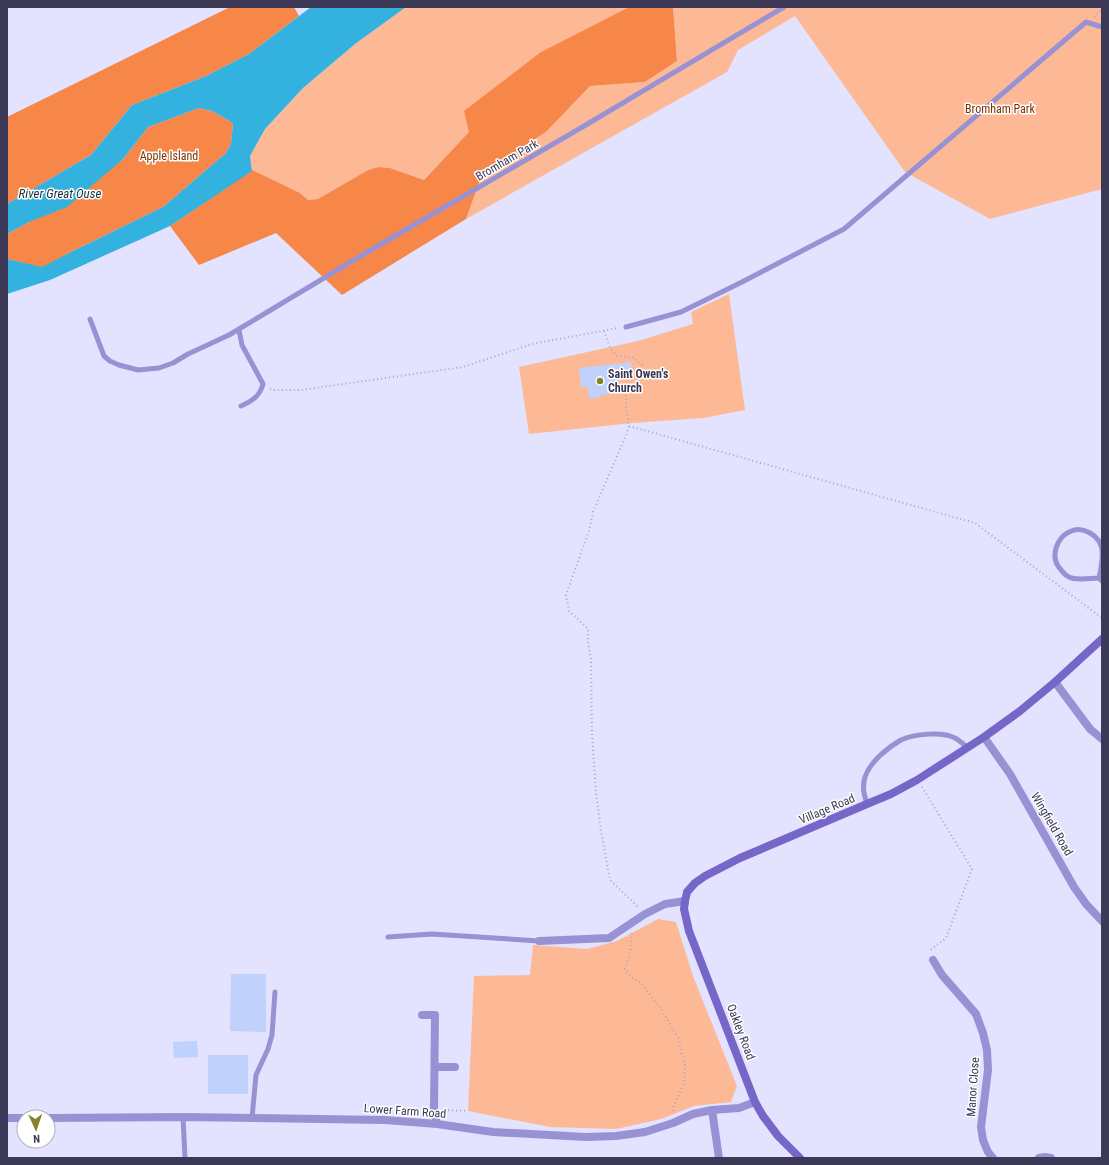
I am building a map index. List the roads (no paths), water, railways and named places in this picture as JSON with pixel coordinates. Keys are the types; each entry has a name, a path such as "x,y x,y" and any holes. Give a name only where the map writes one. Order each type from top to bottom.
{"street":[{"name":"Village Road","path":"685,901 687,892 695,883 705,876 740,858 891,794 918,780 984,737 1020,711 1055,682 1102,639"},
{"path":"1055,682 1090,729 1102,739"},
{"name":"Wingfield Road","path":"984,737 1010,774 1074,887 1086,904 1102,921"},
{"path":"539,941 608,938 645,914 666,904 685,901"},
{"name":"Oakley Road","path":"685,901 684,909 689,931 755,1102 763,1116 778,1136 800,1158"},
{"name":"Manor Close","path":"933,960 942,975 976,1014 983,1034 987,1050 988,1070 981,1127 983,1140 988,1152 993,1158"},
{"path":"422,1015 436,1015 434,1110 437,1124"},
{"path":"435,1067 455,1067"},
{"name":"Lower Farm Road","path":"56,1118 183,1117 385,1120 437,1124 493,1132 586,1137 616,1136 645,1132 673,1123 693,1114 712,1110 739,1108 755,1102"},
{"path":"712,1110 720,1158"},
{"path":"1039,1158 1051,1158"}],"lane":[{"name":"Bromham Park","path":"90,319 104,356 110,361 138,370 154,369 166,365 239,330 369,251 559,142 784,7"},
{"path":"626,326 681,312 844,229 916,169 1086,22 1102,27"},
{"path":"239,330 242,345 263,384 256,397 241,406"},
{"path":"1080,530 1097,537 1102,549 1101,579 1079,579 1069,577 1061,571 1056,563 1054,553 1060,539 1069,532 1080,530"},
{"path":"867,804 863,793 865,776 872,764 902,740 914,736 943,734 955,738 967,747"},
{"path":"388,937 432,934 539,941"},
{"path":"252,1118 256,1075 268,1049 272,1035 275,992"},
{"path":"183,1117 185,1158"}],"water":[{"name":"River Great Ouse","path":"311,7 406,7 355,44 303,88 265,129 250,156 252,171 170,226 50,280 7,294 7,259 42,267 163,207 226,153 231,144 233,123 212,111 199,108 148,127 123,159 67,207 29,222 7,234 7,204 91,155 132,105 206,76 249,54"}],"place":[{"name":"Saint Owen's Church","path":"600,381"}],"park label":[{"name":"Apple Island","path":"169,156"}]}
